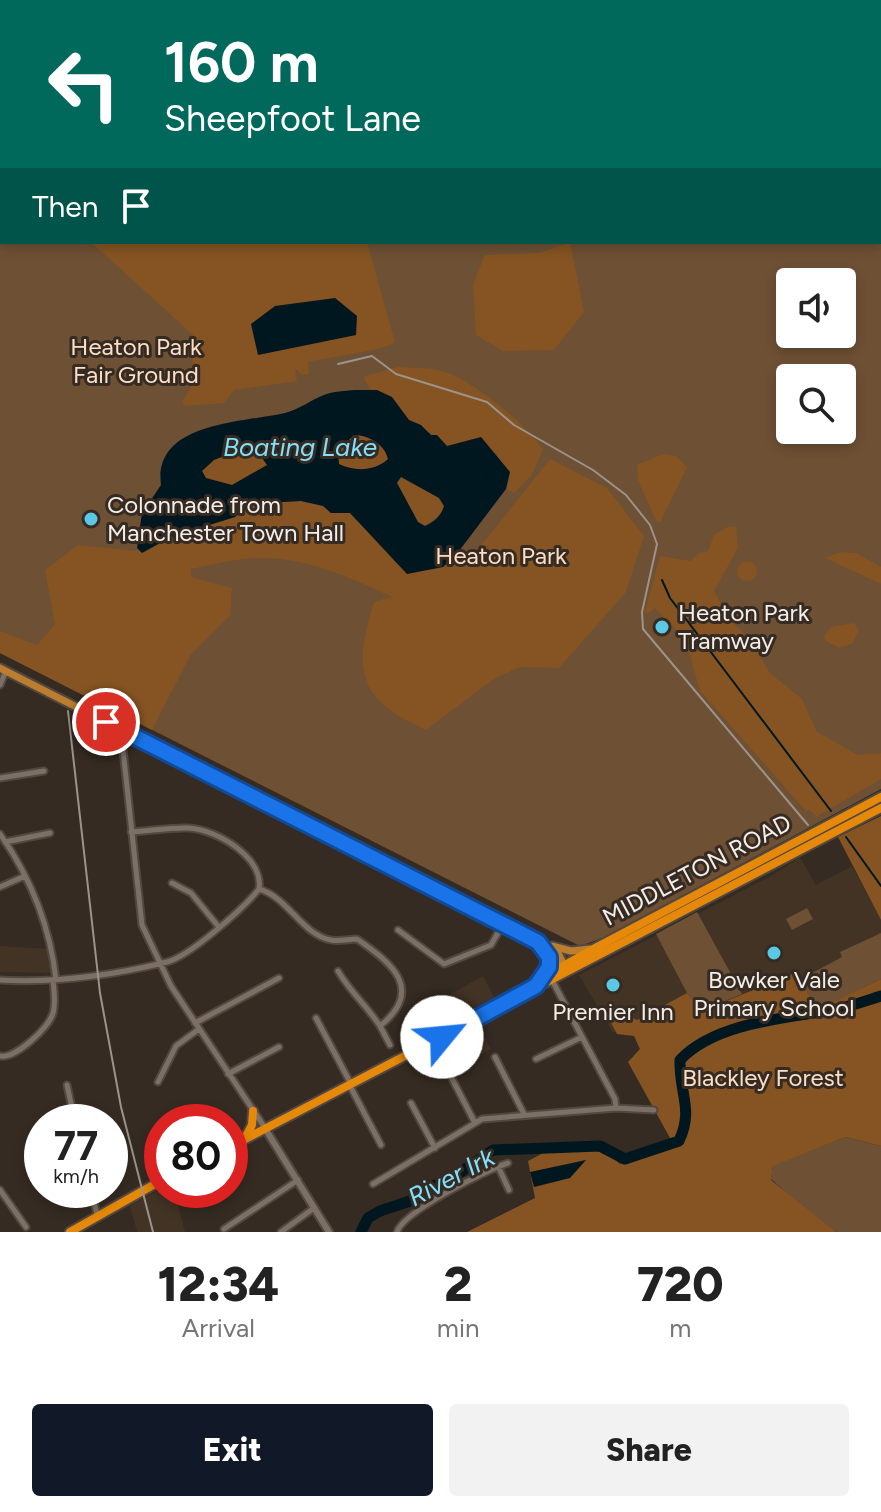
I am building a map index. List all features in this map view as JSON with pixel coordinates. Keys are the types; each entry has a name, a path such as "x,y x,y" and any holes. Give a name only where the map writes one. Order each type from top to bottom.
{"highway":[{"name":"MIDDLETON ROAD","path":"536,986 544,977 595,948 881,797"},
{"name":"MIDDLETON ROAD","path":"248,1138 536,986 557,980 881,808"},
{"path":"639,924 652,928"},
{"path":"557,980 564,965 593,959"},
{"path":"248,1132 253,1111"},
{"path":"70,1232 144,1189"}],"main road":[{"path":"3,669 538,942 559,955 564,965"},
{"path":"538,942 565,951 595,948"},
{"path":"538,942 564,965"},
{"path":"544,977 550,965 547,952"}],"street":[{"path":"0,685 3,669"},
{"path":"127,733 123,750 139,911 158,962 329,1232"},
{"path":"0,778 44,771"},
{"path":"0,980 54,980 175,958 218,926 259,889 260,871 254,860 202,831 189,828 131,832"},
{"path":"5,842 50,833"},
{"path":"0,834 25,876 52,945 55,1004 51,1020 16,1054 0,1056"},
{"path":"0,887 25,876"},
{"path":"172,883 191,893 218,926"},
{"path":"259,889 273,895 313,931 330,940 357,939 396,971 401,978 402,999 390,1018 380,1026"},
{"path":"398,930 444,964 491,945 503,924"},
{"path":"338,971 352,994 368,1007 390,1045"},
{"path":"158,1082 176,1046 197,1026 279,978"},
{"path":"557,980 616,1108"},
{"path":"316,1018 381,1145"},
{"path":"536,1059 582,1037"},
{"path":"433,1042 474,1121"},
{"path":"228,1074 279,1047"},
{"path":"495,1057 524,1114"},
{"path":"67,1085 71,1104"},
{"path":"411,1103 435,1148"},
{"path":"373,1184 474,1121 524,1114 616,1108 654,1110"},
{"path":"397,1232 404,1218 422,1206 508,1163"},
{"path":"498,1166 509,1190"},
{"path":"224,1229 298,1180"},
{"path":"0,1190 26,1227"},
{"path":"96,1208 97,1214"},
{"path":"281,1232 314,1208"}],"shaded area":[{"name":"Bowker Vale Primary School","path":"800,857 816,885 852,866 881,920 881,979 817,1011 797,972 701,1011 687,993 613,1033 579,975 773,875"},
{"path":"0,946 49,949 51,973 0,972"},
{"path":"483,976 494,997 420,1036 415,1025 424,1020 420,1013 425,1008"},
{"path":"480,1029 491,1049 452,1071 441,1049"},
{"path":"144,1198 144,1208 179,1208 185,1232 137,1232 130,1206"}],"green space":[{"name":"Heaton Park","path":"0,244 881,244 881,789 605,937 580,946 0,653"},
{"path":"93,244 368,244 395,342 368,351 308,362 309,374 302,375 295,368 297,381 234,390 224,403 185,406 182,402 191,387 194,336"},
{"path":"570,244 584,312 554,350 503,351 476,335 473,284 485,255 540,253"},
{"path":"398,367 426,368 454,375 498,404 543,450 531,476 514,493 506,489 510,480 496,453 457,444 447,446 405,416 384,394 371,390 363,377"},
{"path":"355,434 376,442 384,449 388,459 365,469 339,464 338,451"},
{"path":"234,452 260,455 267,465 232,485 206,478 202,471 214,460"},
{"path":"663,454 676,456 687,467 660,523 638,480 637,465"},
{"path":"550,459 607,488 644,536 626,592 559,668 520,667 495,678 426,730 386,707 366,680 364,647 374,602 392,597 345,576 294,561 252,558 191,569 191,577 232,588 230,615 191,654 152,730 0,653 0,631 37,645 55,624 45,570 78,545 136,551 137,548 142,553 171,537 235,517 249,504 301,501 323,506 331,513 350,513 407,574 443,567 456,554 468,562"},
{"path":"401,477 439,498 444,506 442,513 425,526 418,522 397,482"},
{"path":"729,526 736,527 738,548 714,591 729,619 750,640 770,673 802,699 817,732 858,755 881,753 881,779 816,817 809,809 806,811 700,691 689,652 679,640 681,635 655,608 647,614 645,612 660,556 691,561 699,553 708,551 714,535"},
{"path":"840,552 856,553 881,567 881,584 825,558"},
{"path":"747,561 754,564 757,571 754,578 747,581 740,578 737,571 740,564"},
{"path":"854,623 859,630 852,644 839,648 826,641 824,637 831,627"},
{"path":"881,816 881,920 838,837"},
{"path":"807,908 813,919 792,930 786,919"},
{"path":"697,912 742,994 701,1011 687,993 656,934"},
{"path":"881,933 881,979 817,1011 801,979 842,957 840,952"},
{"name":"Blackley Forest","path":"797,972 817,1010 881,979 881,1146 846,1137 773,1166 771,1180 836,1232 467,1232 535,1198 528,1161 545,1152 603,1149 620,1164 675,1147 628,1062 640,1049 634,1036 617,1034 609,1019 624,1013 637,1020 687,993 702,1011"},
{"path":"846,1137 881,1146 881,1232 837,1232 828,1229 771,1179 773,1165"}],"water":[{"path":"335,298 357,316 356,335 258,355 251,324 275,306"},
{"name":"Boating Lake","path":"351,390 377,390 392,397 409,420 421,425 431,435 437,435 447,446 481,437 510,472 506,489 443,567 407,574 350,513 331,513 323,506 301,501 250,504 235,517 171,537 142,553 137,548 142,513 161,485 162,464 171,449 185,437 204,429 285,413 319,397","holes":["354,435 376,442 384,449 388,459 365,469 339,464 338,451","234,452 260,455 267,465 232,485 206,478 202,471 214,460","401,477 439,498 444,506 439,516 425,526 418,522 397,483"]},
{"path":"586,1160 570,1178 534,1187 530,1172"}],"waterway":[{"path":"662,580 670,598 831,811"},
{"path":"846,837 881,886"},
{"name":"River Irk","path":"361,1232 368,1218 416,1199 422,1190 449,1180 493,1150 600,1146 625,1159 679,1141 686,1110 680,1060 695,1048 712,1038 752,1024 839,1009 881,996"}],"tram line":[{"path":"338,364 372,356 396,374 487,402 514,425 593,470 626,495 650,525 657,544 642,612 643,629 808,825"},
{"path":"68,711 100,993 121,1107 153,1232"}],"place":[{"name":"Colonnade from Manchester Town Hall","path":"91,519"},
{"name":"Heaton Park Tramway","path":"662,627"},
{"name":"Bowker Vale Primary School","path":"774,953"},
{"name":"Premier Inn","path":"613,985"}],"route":[{"path":"106,722 538,942 547,952 549,967 536,986 442,1037"}],"park label":[{"name":"Heaton Park Fair Ground","path":"136,361"}]}
